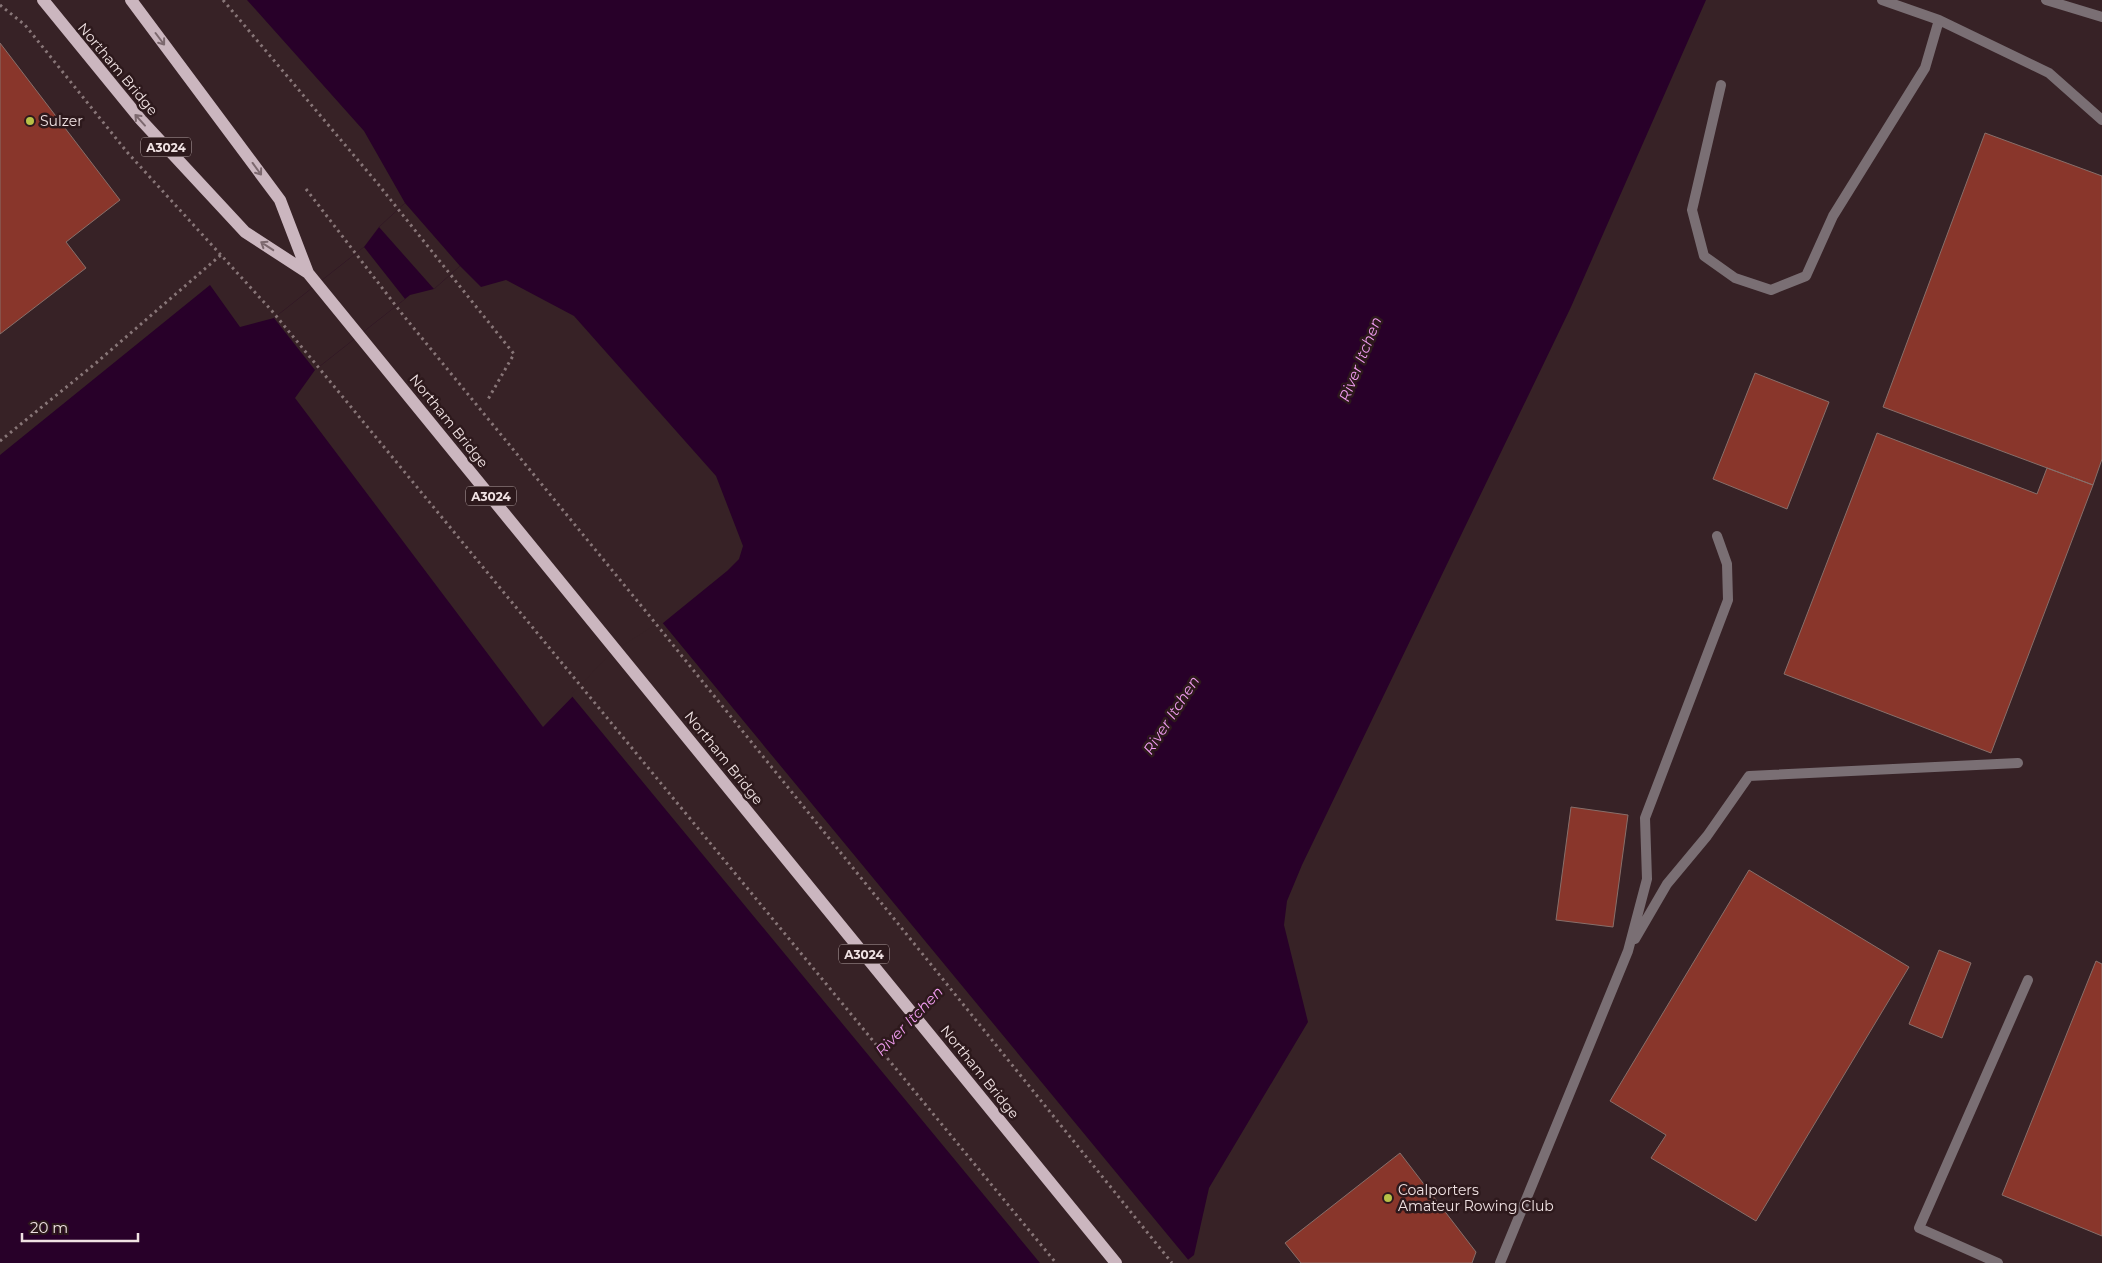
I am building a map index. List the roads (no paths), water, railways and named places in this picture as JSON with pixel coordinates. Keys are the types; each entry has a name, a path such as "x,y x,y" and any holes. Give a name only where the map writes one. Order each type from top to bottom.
{"main road":[{"name":"Northam Bridge","path":"43,0 141,120 245,232 308,272"},
{"name":"Northam Bridge","path":"131,0 280,200 308,272 1116,1263"}],"lane":[{"path":"1882,0 1939,20 2049,73 2102,120"},
{"path":"2046,0 2102,17"},
{"path":"1721,85 1692,210 1704,256 1735,278 1771,290 1806,276 1833,216 1925,68 1939,20"},
{"path":"1500,1263 1628,951 1647,879 1645,818 1728,600 1727,564 1717,536"},
{"path":"1628,951 1667,884 1707,836 1749,776 2018,763"},
{"path":"1998,1263 1919,1228 2028,980"}],"water":[{"name":"River Itchen","path":"247,0 1706,0 1571,307 1302,865 1287,901 1284,925 1308,1022 1209,1188 1194,1255 1184,1263 0,1263 0,455 210,285 240,327 274,318 364,247 379,227 405,203 364,131","holes":["460,266 481,287 506,280 574,316 716,476 743,546 739,559 727,571 663,623 613,655 543,727 295,398 315,370 410,295 434,289"]}],"place":[{"name":"Sulzer","path":"30,121"},
{"name":"Coalporters Amateur Rowing Club","path":"1388,1198"}]}
